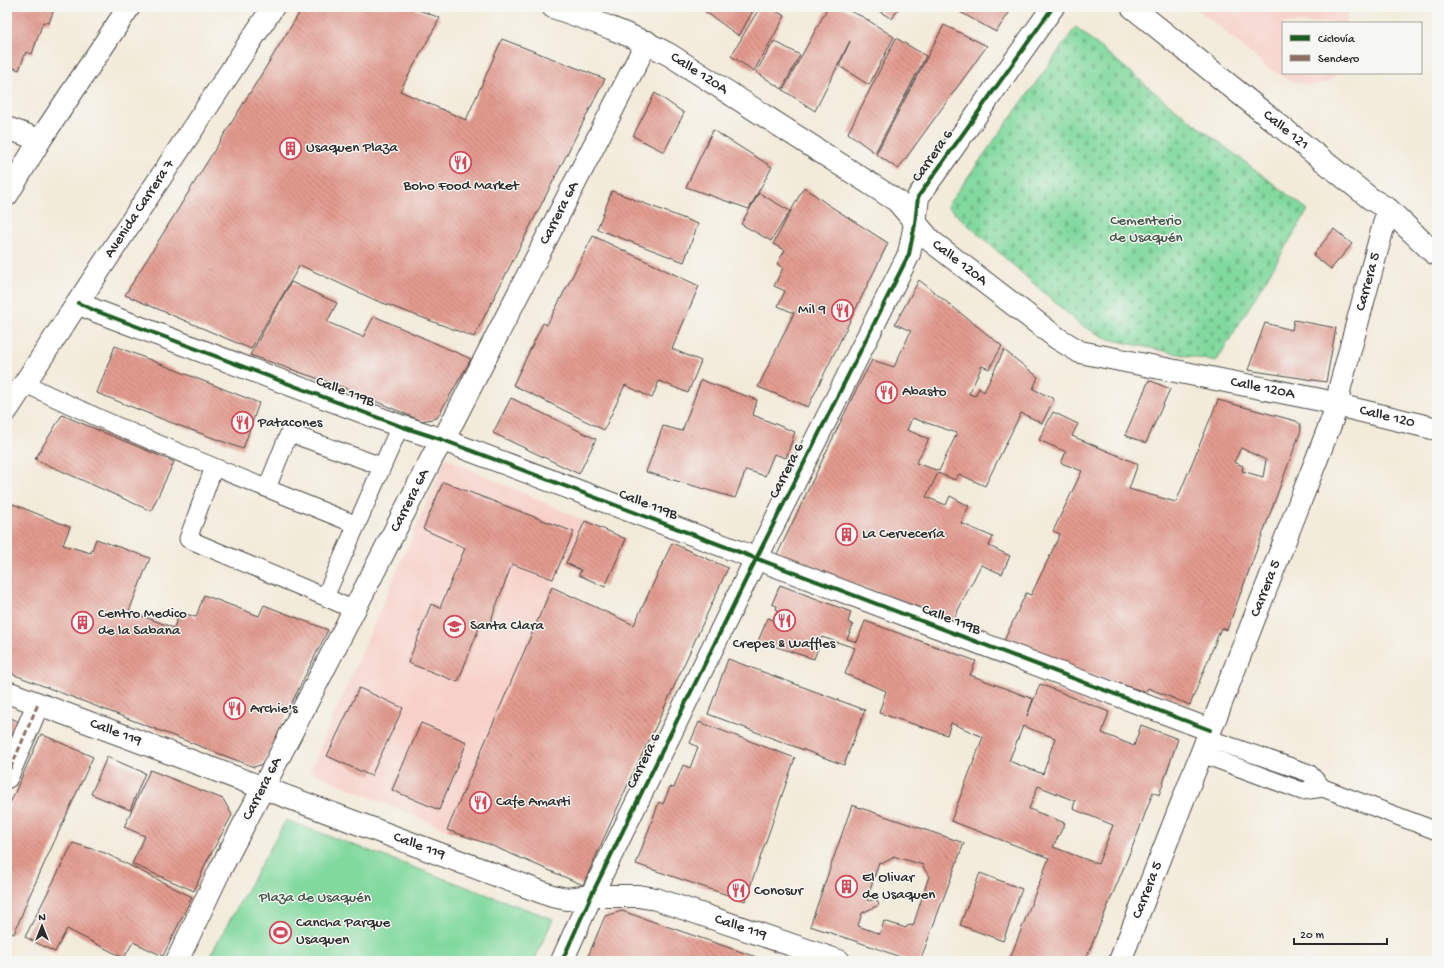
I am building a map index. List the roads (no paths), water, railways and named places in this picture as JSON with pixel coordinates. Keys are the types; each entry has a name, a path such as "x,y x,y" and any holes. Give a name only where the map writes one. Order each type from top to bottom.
{"street":[{"path":"7,195 40,140 129,7"},
{"name":"Avenida Carrera 7","path":"7,410 273,7"},
{"name":"Calle 120A","path":"553,7 647,42 670,55 897,201 937,246 1057,338 1080,352 1321,400 1338,405"},
{"name":"Carrera 6","path":"562,961 591,896 756,559 909,254 916,224 918,197 1054,7"},
{"name":"Calle 121","path":"1132,7 1371,199 1388,209 1434,253 1437,254"},
{"name":"Carrera 6A","path":"177,961 219,872 647,42"},
{"path":"7,128 40,140"},
{"name":"Carrera 5","path":"1120,961 1338,405 1342,380 1388,209"},
{"name":"Calle 119B","path":"78,303 400,426 443,440 756,559 1206,741"},
{"name":"Calle 120","path":"1338,405 1437,429"},
{"name":"Calle 119","path":"7,692 552,896 567,899 591,896 638,896 656,899 839,961"},
{"path":"7,777 38,704"}],"lane":[{"path":"24,383 83,411 214,468 357,525"},
{"path":"325,597 381,466 400,426"},
{"path":"267,488 289,433 381,466"},
{"path":"214,468 188,539 354,610"},
{"path":"1206,741 1302,792 1324,788 1437,831"}],"place":[{"name":"Usaquen Plaza","path":"291,148"},
{"name":"Boho Food Market","path":"461,163"},
{"name":"Mil 9","path":"842,310"},
{"name":"Abasto","path":"887,392"},
{"name":"Patacones","path":"242,423"},
{"name":"La Cervecería","path":"847,534"},
{"name":"Crepes & Waffles","path":"784,621"},
{"name":"Centro Medico de la Sabana","path":"83,623"},
{"name":"Santa Clara","path":"454,626"},
{"name":"Archie's","path":"234,709"},
{"name":"Cafe Amarti","path":"481,802"},
{"name":"El Olivar de Usaquen","path":"847,887"},
{"name":"Conosur","path":"738,891"},
{"name":"Cancha Parque Usaquen","path":"280,932"}],"park label":[{"name":"Cementerio de Usaquén","path":"1146,230"},
{"name":"Plaza de Usaquén","path":"315,898"}]}
